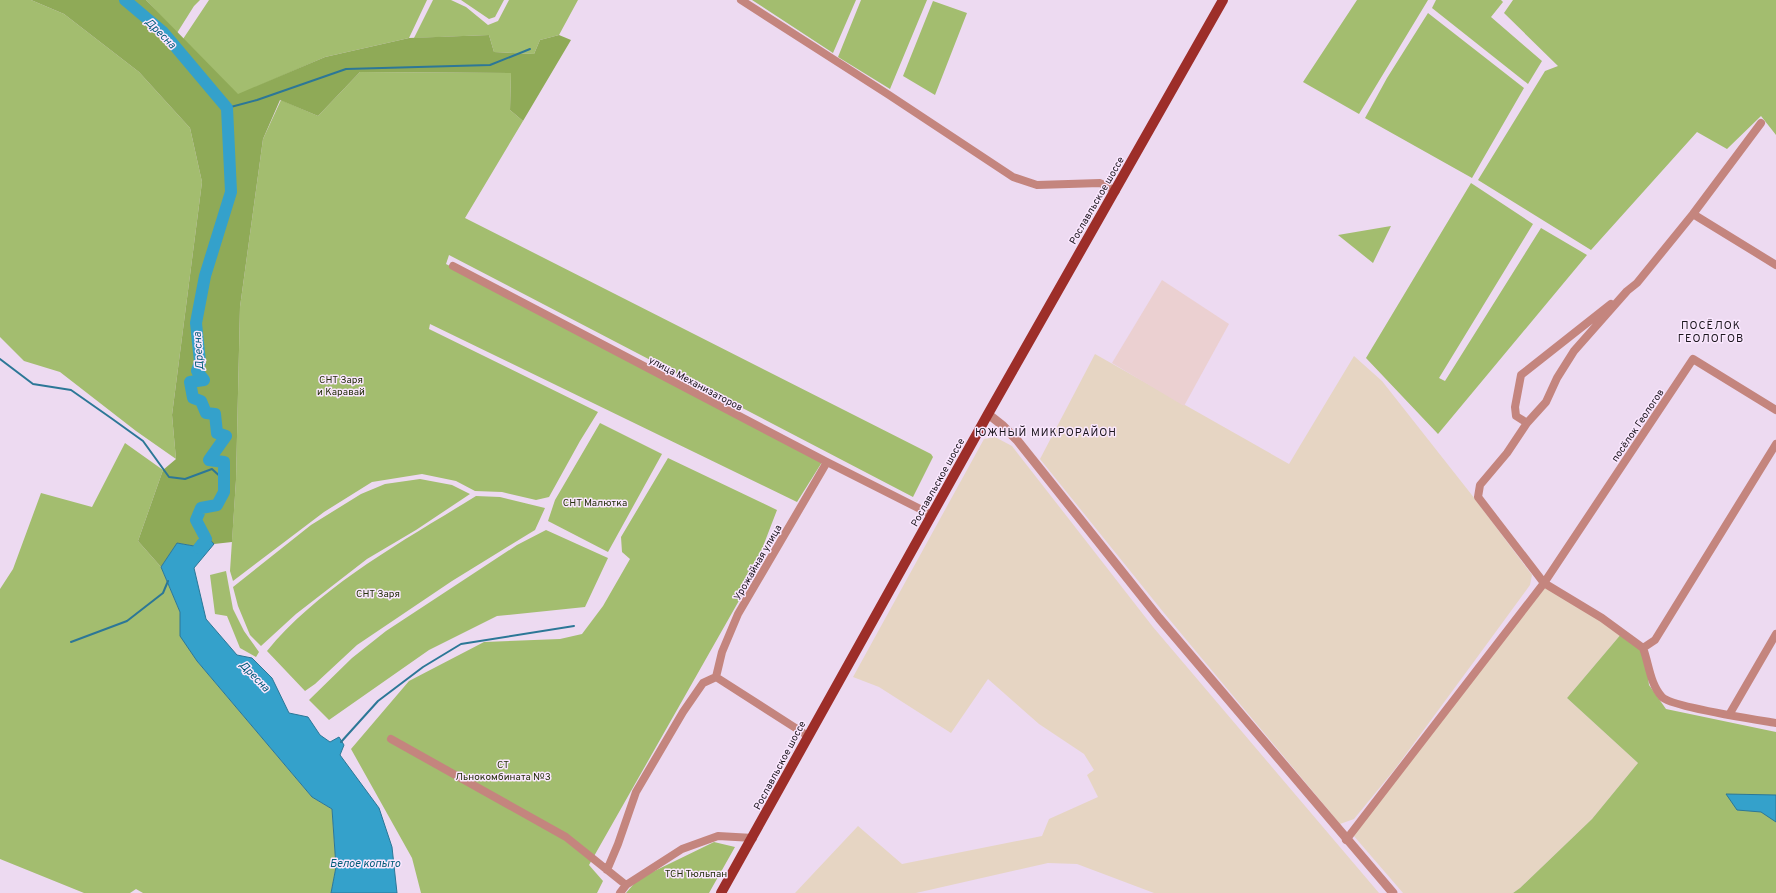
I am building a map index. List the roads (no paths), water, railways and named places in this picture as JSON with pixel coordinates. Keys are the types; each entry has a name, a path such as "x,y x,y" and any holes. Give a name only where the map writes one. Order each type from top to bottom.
{"main road":[{"name":"Рославльское шоссе","path":"721,893 988,414 1116,191 1223,0"}],"street":[{"path":"741,0 889,95 1013,178 1037,185 1100,183 1116,191"},
{"path":"1527,423 1516,416 1515,408 1521,375 1637,283 1693,214 1760,123"},
{"path":"1693,214 1776,265"},
{"name":"улица Механизаторов","path":"453,266 827,462 932,515"},
{"path":"1627,291 1574,351 1557,378 1546,402 1527,423 1507,453 1480,486 1478,497 1544,583 1602,618 1643,648 1654,684 1662,698 1690,708 1776,723"},
{"name":"посёлок Геологов","path":"1544,583 1693,359 1776,410"},
{"path":"988,414 1017,440 1154,612 1346,840 1393,893"},
{"path":"1643,648 1655,640 1776,444"},
{"name":"Урожайная улица","path":"716,677 722,652 738,614 827,462"},
{"path":"1346,840 1544,583"},
{"path":"1729,715 1776,634"},
{"path":"607,870 618,844 636,792 683,712 703,683 716,677 808,736"},
{"path":"391,739 566,837 626,885"},
{"path":"620,893 626,885 682,849 718,836 753,838"}],"water":[{"name":"Белое копыто","path":"204,533 214,544 194,568 206,619 237,655 252,658 272,678 289,713 308,717 320,735 330,742 339,737 344,745 340,755 379,808 392,847 397,893 331,893 336,867 332,809 312,797 197,661 180,636 180,612 161,567 177,543 194,546"},
{"path":"1726,794 1776,795 1776,822 1761,812 1737,810"}],"waterway":[{"name":"Дресна","path":"125,0 163,32 227,108 231,192 205,276 196,323 200,362 197,371 204,380 190,382 193,398 201,401 206,413 215,414 217,433 226,436 209,460 224,462 224,492 217,505 201,508 196,520 206,539 199,548"},
{"path":"227,108 257,100 346,69 490,65 530,49"},
{"path":"0,359 33,384 71,390 143,441 169,477 185,479 212,469 224,480"},
{"path":"71,642 127,621 163,593 168,581"},
{"path":"341,742 378,701 423,667 461,644 574,626"}],"district":[{"name":"ПОСЁЛОК ГЕОЛОГОВ","path":"1711,331"},
{"name":"ЮЖНЫЙ МИКРОРАЙОН","path":"1046,432"}],"park label":[{"name":"СНТ Заря и Каравай","path":"341,384"},
{"name":"СНТ Малютка","path":"595,502"},
{"name":"СНТ Заря","path":"378,593"},
{"name":"СТ Льнокомбината №3","path":"503,770"},
{"name":"ТСН Тюльпан","path":"696,873"}]}
